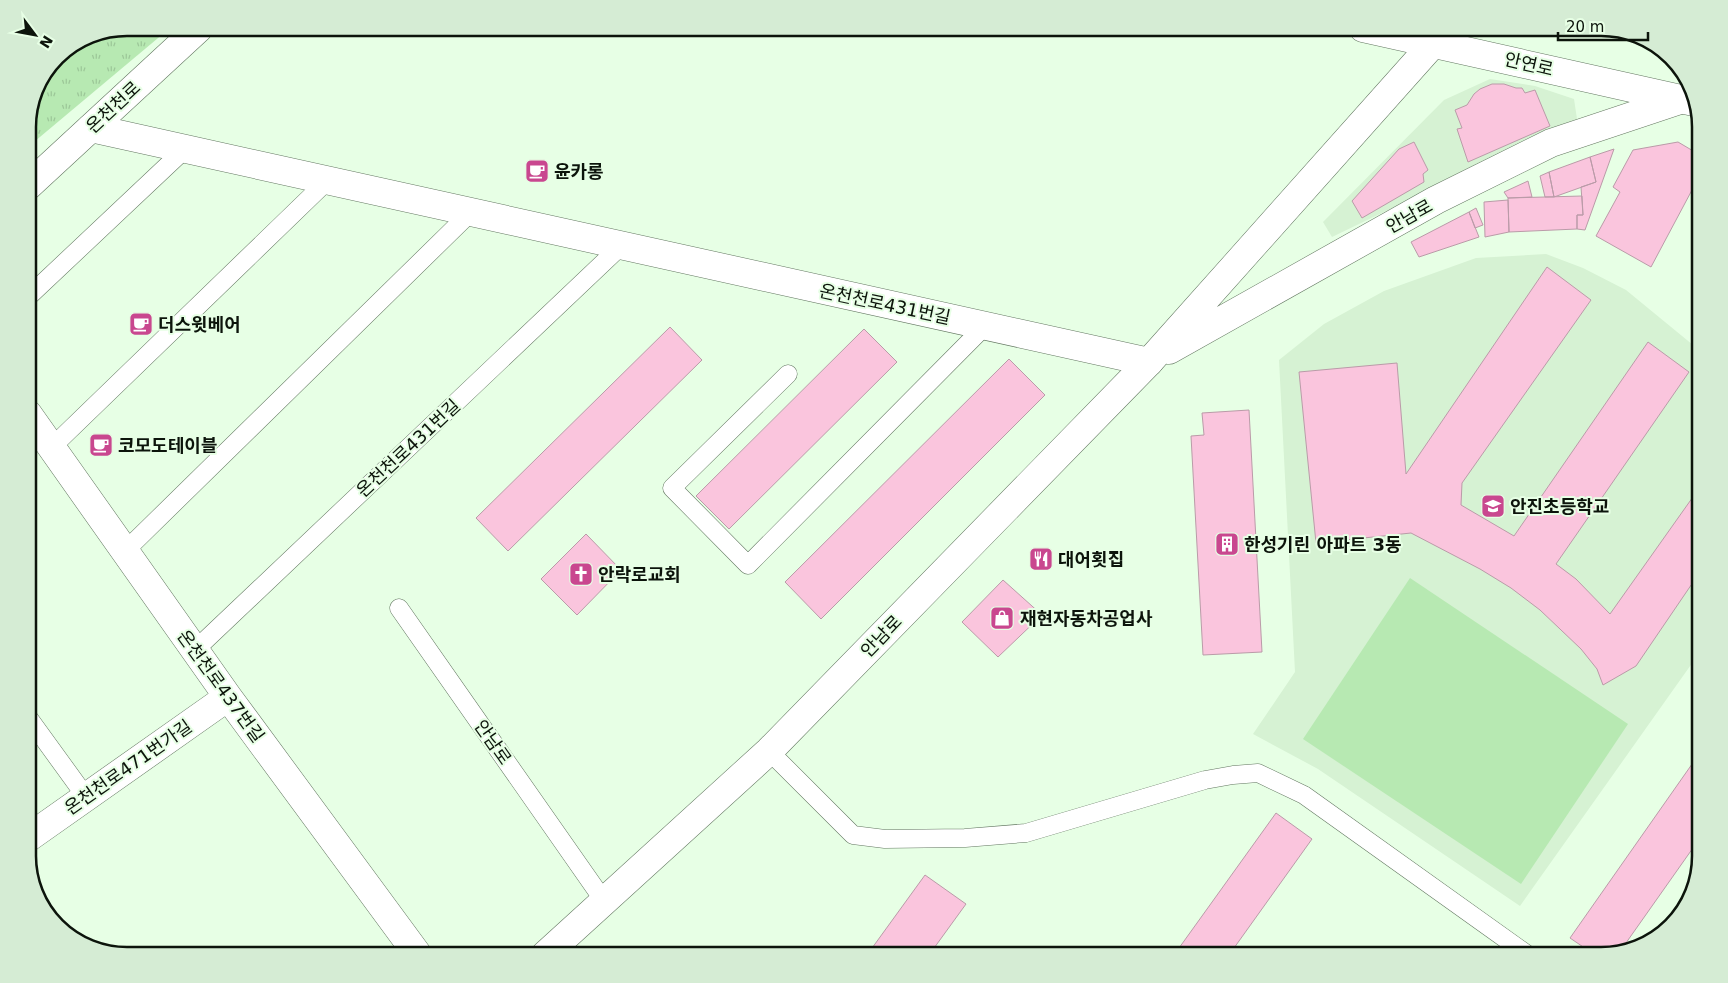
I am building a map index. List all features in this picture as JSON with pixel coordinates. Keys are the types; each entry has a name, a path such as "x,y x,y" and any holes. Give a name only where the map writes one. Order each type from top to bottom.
{"street":[{"name":"온천천로","path":"36,179 190,36"},
{"name":"안남로","path":"554,947 769,751 1149,362 1440,36"},
{"name":"안연로","path":"1445,36 1687,100"},
{"name":"안남로","path":"1149,362 1436,200 1550,143 1688,100"},
{"name":"온천천로431번길","path":"91,128 1149,362"},
{"name":"온천천로437번길","path":"36,425 228,697 411,947"},
{"name":"온천천로471번가길","path":"36,832 228,697"}],"lane":[{"path":"36,289 185,149"},
{"path":"52,447 327,180"},
{"path":"125,551 471,212"},
{"name":"온천천로431번길","path":"195,650 622,246"},
{"path":"788,374 672,488 748,565 985,326"},
{"name":"안남로","path":"399,608 604,900"},
{"path":"36,728 86,797"},
{"path":"769,751 853,835 886,839 965,838 1026,832 1205,780 1233,774 1258,773 1304,795 1515,947"}],"shaded area":[{"path":"1490,79 1535,86 1574,99 1577,119 1332,237 1323,222 1444,100"},
{"name":"안진초등학교","path":"1546,254 1583,268 1626,290 1692,344 1692,663 1520,906 1318,769 1253,734 1295,672 1279,360 1324,324 1384,291 1476,258"}],"green space":[{"path":"121,36 160,36 36,140 36,121 39,104 46,87 59,67 82,48 92,43"},
{"path":"1410,578 1628,724 1521,884 1303,739"}],"building":[{"path":"1492,84 1504,84 1522,88 1525,93 1535,90 1550,126 1468,162 1457,129 1462,128 1455,110 1467,105 1474,94 1480,89"},
{"path":"1414,142 1428,170 1423,174 1424,182 1362,218 1352,201 1399,149"},
{"path":"1678,142 1692,150 1692,190 1651,267 1596,236 1620,192 1613,187 1633,150"},
{"path":"1614,149 1585,230 1577,229 1577,215 1583,215 1581,187 1596,182 1590,157"},
{"path":"1590,157 1596,182 1554,197 1549,172"},
{"path":"1549,172 1554,197 1545,197 1540,176"},
{"path":"1528,181 1532,197 1508,198 1504,192"},
{"path":"1582,196 1583,215 1577,215 1577,229 1509,232 1508,198"},
{"path":"1508,200 1509,232 1485,237 1484,202"},
{"path":"1476,208 1483,225 1475,228 1469,212"},
{"path":"1469,212 1479,237 1419,257 1411,242"},
{"path":"1547,267 1591,300 1462,483 1461,505 1514,536 1648,342 1689,372 1556,564 1576,579 1610,614 1692,498 1692,584 1636,666 1603,685 1597,669 1581,649 1540,610 1511,588 1480,569 1411,533 1316,543 1299,372 1397,363 1406,474"},
{"path":"670,327 702,360 508,551 476,518"},
{"path":"864,329 897,362 729,529 696,496"},
{"path":"1009,359 1045,395 821,619 785,582"},
{"name":"한성기린 아파트 3동","path":"1249,410 1262,652 1203,655 1191,436 1204,435 1202,413"},
{"name":"안락로교회","path":"586,534 621,570 577,615 541,579"},
{"name":"재현자동차공업사","path":"1003,580 1042,615 998,657 962,622"},
{"path":"1692,764 1692,849 1626,943 1583,947 1570,938"},
{"path":"1276,813 1312,839 1235,947 1180,947"},
{"path":"925,875 966,904 935,947 873,947"}],"place":[{"name":"윤카롱","path":"537,171"},
{"name":"더스윗베어","path":"141,324"},
{"name":"코모도테이블","path":"101,445"},
{"name":"안진초등학교","path":"1493,506"},
{"name":"한성기린 아파트 3동","path":"1227,544"},
{"name":"대어횟집","path":"1041,559"},
{"name":"안락로교회","path":"581,574"},
{"name":"재현자동차공업사","path":"1002,618"}]}
